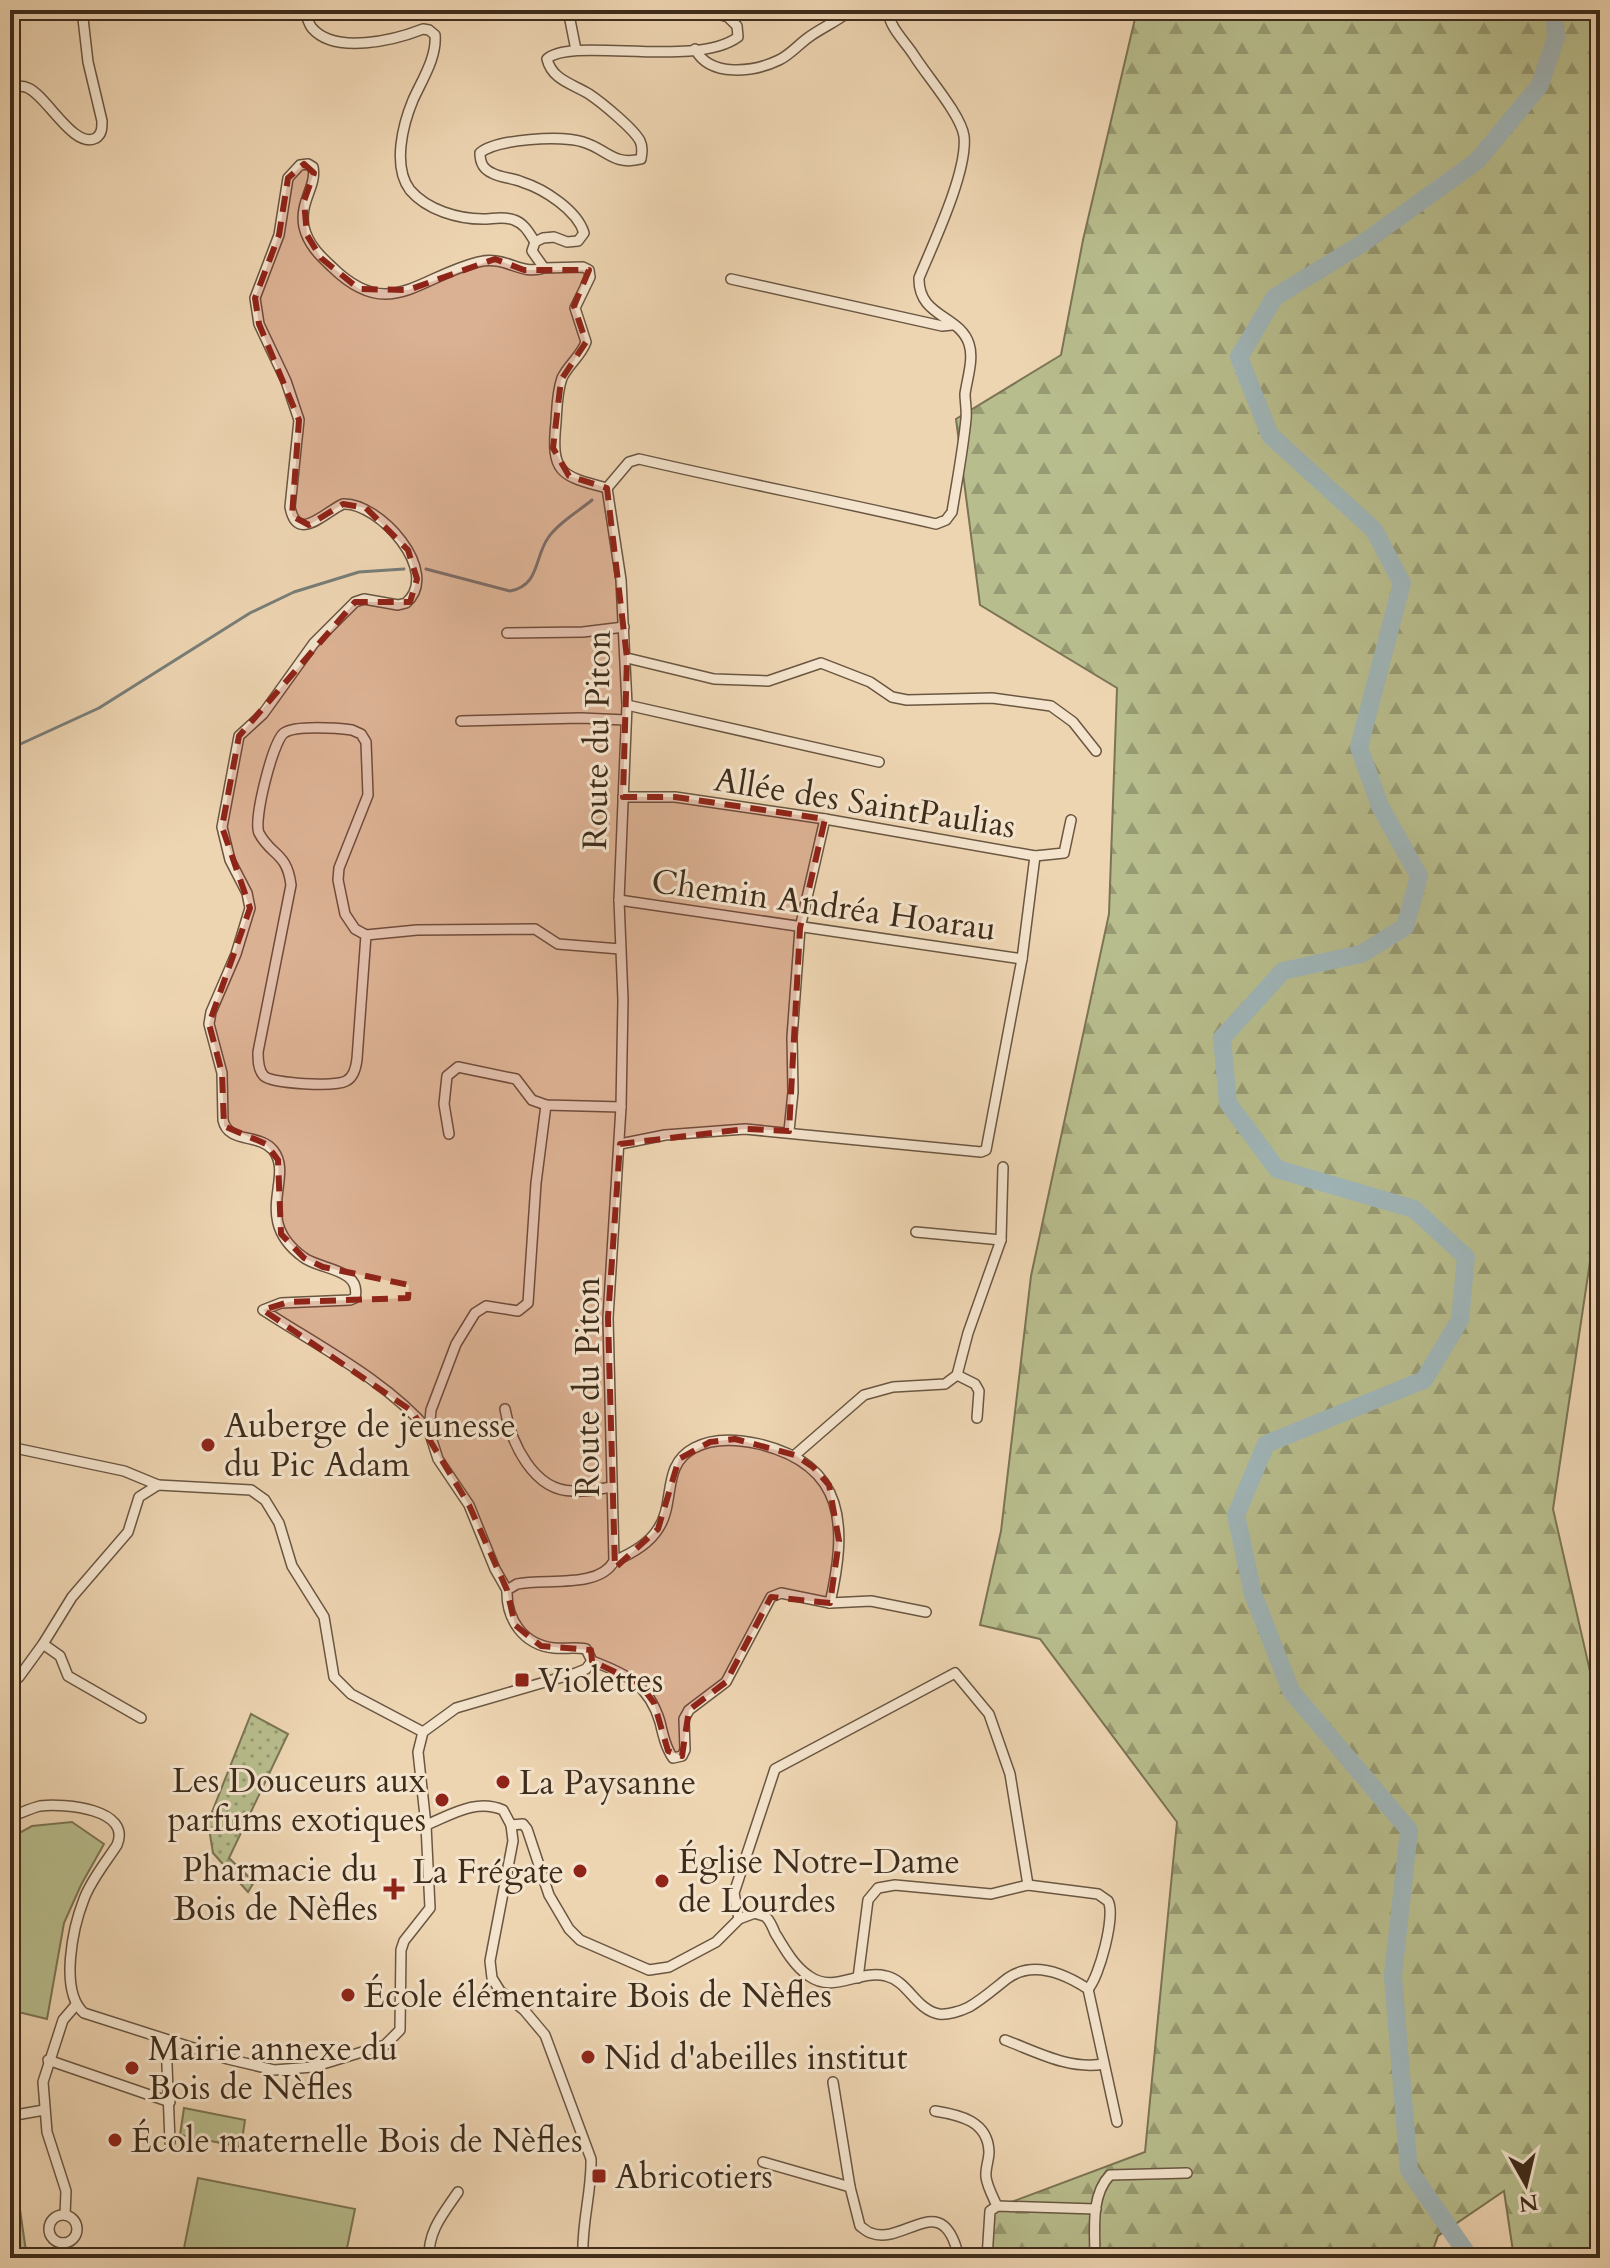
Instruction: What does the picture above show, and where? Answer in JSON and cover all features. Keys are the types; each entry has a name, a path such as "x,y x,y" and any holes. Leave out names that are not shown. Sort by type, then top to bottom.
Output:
{"street":[{"path":"10,88 28,88 38,94 78,137 92,139 100,133 101,116 88,62 82,10"},
{"path":"304,10 312,27 338,40 376,43 423,29 435,35 435,51 412,103 403,136 401,165 407,185 420,200 441,212 473,219 515,220 523,225 535,242"},
{"path":"568,10 576,50"},
{"path":"544,268 532,251 535,242 554,237 567,242 578,241 584,233 582,225 543,191 518,180 492,174 484,168 480,153 488,146 501,143 574,139 586,142 615,159 628,162 641,159 643,149 639,138 593,97 552,71 547,59 576,50 645,53 695,49 727,45 738,37 737,26 728,17 704,10"},
{"path":"695,49 700,59 712,67 746,70 781,60 809,37 851,10"},
{"path":"888,10 888,21 906,41 950,108 964,136 960,171 919,278 919,293 926,304 969,342 970,356 965,398 967,415 955,498 952,512 946,520 936,524 639,459 629,462 607,488 569,476 555,460 553,448 561,380 586,342 575,308 590,277 589,270 583,267 524,270 495,259 464,266 408,290 378,294 359,289 345,281 321,258 307,235 304,201 314,176 313,167 300,165 288,178 279,235 255,298 259,324 286,381 299,420 290,507 292,516 299,524 309,525 343,504 366,508 395,532 408,550 417,579 412,598 406,603 398,605 364,599 355,602 314,643 263,714 242,732 234,753 222,827 230,860 247,893 250,908 236,954 209,1018 223,1082 224,1126 230,1133 259,1140 273,1150 279,1170 275,1205 281,1234 304,1258 349,1276 354,1283 356,1294 350,1300 281,1303 263,1310 387,1391 412,1411 429,1431 438,1459 469,1505 507,1590 508,1612 526,1638 549,1647 586,1649 592,1661 640,1684 654,1703 668,1751 673,1758 682,1756 685,1750 684,1719 689,1710 726,1682 771,1597 781,1593 830,1603 871,1601 926,1612"},
{"path":"731,279 942,326 952,325"},
{"name":"Route du Piton","path":"607,488 617,539 627,658 619,900 623,1000 620,1144 608,1318 614,1561"},
{"path":"507,633 583,632 624,627"},
{"path":"627,658 714,679 768,681 821,663 870,682 892,697 907,700 992,698 1051,706 1073,722 1096,751"},
{"path":"627,705 879,762"},
{"path":"461,721 626,720"},
{"path":"366,935 357,1059 353,1075 349,1080 336,1083 279,1081 265,1077 258,1060 259,1038 291,885 287,864 258,832 257,814 278,739 290,730 352,730 361,734 366,742 368,795 338,874 345,914 355,929 366,935 417,930 523,928 535,929 558,944 620,949"},
{"name":"Allée des SaintPaulias","path":"623,797 675,797 825,819 1035,856 1064,853 1071,820"},
{"path":"789,1131 800,928 825,819"},
{"path":"620,1144 681,1134 745,1129 981,1152 986,1150 1022,959 1035,856"},
{"name":"Chemin Andréa Hoarau","path":"619,900 1022,959"},
{"path":"449,1134 444,1104 447,1076 458,1067 516,1079 532,1100 546,1105 621,1107"},
{"path":"429,1431 431,1410 456,1344 475,1313 486,1306 518,1311 528,1303 536,1183 546,1105"},
{"path":"795,1455 864,1395 893,1387 945,1384 957,1375 968,1333 1001,1240 1003,1167"},
{"path":"916,1232 1001,1240"},
{"path":"957,1375 975,1384 979,1391 981,1397 977,1418"},
{"path":"505,1409 513,1442 534,1471 563,1490 574,1492 612,1487"},
{"path":"507,1590 528,1582 590,1578 605,1573 614,1561 633,1553 658,1529 664,1518 673,1470 679,1459 693,1448 735,1439 795,1455 813,1467 829,1485 839,1541 839,1560 830,1603"},
{"path":"10,1447 124,1471 158,1485 251,1490 265,1500 279,1523 292,1566 324,1617 334,1677 351,1694 423,1732"},
{"path":"10,1684 19,1677 43,1644 72,1597 128,1532 139,1497 158,1485"},
{"path":"43,1644 60,1656 68,1676 141,1718"},
{"path":"10,1817 40,1806 88,1809 117,1822 120,1828 117,1845 84,1896 77,1919 70,1967 75,2006 84,2013 228,2059 274,2070 313,2067 385,2045 400,2030 401,1950 404,1941 430,1908 418,1752 423,1732 456,1708 576,1673 586,1669 592,1661"},
{"path":"739,1919 734,1893 775,1769 955,1673 989,1714 1010,1774 1028,1885"},
{"path":"426,1825 472,1806 485,1805 503,1810 511,1825 513,1841 490,1961 492,1978 500,1991 524,2010 545,2035 591,2159 591,2179 583,2221 583,2258"},
{"path":"511,1825 523,1824 527,1829 549,1895 569,1929 580,1940 649,1970 669,1967 716,1942 739,1919 755,1913 768,1918 795,1964 811,1978 836,1984 884,1975 898,1981 925,2009 941,2015 961,2010 979,2001 1012,1976 1032,1970 1050,1970 1088,1989"},
{"path":"858,1978 868,1900 878,1888 895,1885 991,1894 1028,1885 1098,1894 1108,1901 1112,1914 1097,1977 1088,1989 1117,2122"},
{"path":"65,2215 66,2191 47,2132 43,2082 63,2020 75,2006"},
{"path":"166,2040 170,2142"},
{"path":"1005,2040 1073,2065 1086,2067 1104,2064"},
{"path":"48,2060 170,2102"},
{"path":"833,2082 850,2187 860,2226 871,2233 883,2234 928,2222 943,2225 954,2236 959,2258"},
{"path":"10,2116 44,2110"},
{"path":"935,2111 969,2118 979,2127 987,2140 988,2164 985,2174 997,2206"},
{"path":"763,2162 850,2187"},
{"path":"1095,2258 1096,2209 1102,2185 1110,2175 1187,2173"},
{"path":"429,2258 431,2231 458,2192"},
{"path":"987,2258 990,2211 997,2206 1096,2209"},
{"path":"63,2243 51,2236 49,2226 53,2219 65,2215"},
{"path":"63,2243 72,2239 76,2230 74,2221 65,2215"},
{"path":"63,2243 63,2258"}],"highlighted area":[{"path":"304,164 314,173 304,201 307,235 321,258 359,289 408,290 495,259 524,270 589,270 574,306 586,342 561,380 553,448 569,476 607,488 627,658 623,797 675,797 825,819 800,928 789,1131 745,1129 620,1144 608,1318 615,1568 658,1529 679,1459 710,1442 735,1439 795,1455 813,1467 829,1485 839,1541 830,1603 771,1597 726,1682 689,1710 682,1756 668,1751 654,1703 640,1684 592,1661 591,1650 541,1646 515,1625 507,1590 469,1505 412,1411 263,1310 289,1302 408,1298 409,1285 323,1267 304,1258 281,1234 278,1160 266,1144 224,1126 222,1073 209,1024 250,908 222,827 239,736 355,602 410,602 417,579 408,550 366,508 343,504 309,525 292,516 299,420 259,324 255,298 279,235 288,178"}],"green space":[{"path":"1137,10 1600,10 1600,1195 1553,1509 1600,1715 1600,2258 1514,2258 1504,2191 1438,2236 1430,2258 987,2258 990,2210 1145,2152 1177,1822 1040,1639 980,1625 1001,1531 1031,1276 1109,914 1117,688 980,605 956,419 1061,355 1083,240"},
{"path":"251,1714 288,1734 229,1858 254,1882 248,1892 213,1853 208,1822"},
{"path":"72,1822 104,1844 64,1923 47,2019 10,2010 10,1838 32,1826"},
{"path":"184,2108 245,2120 241,2147 180,2135"},
{"path":"198,2178 355,2209 345,2258 182,2258"},
{"path":"19,2203 27,2258 10,2258 10,2205"}],"waterway":[{"path":"1470,2258 1409,2170 1393,1976 1409,1830 1291,1691 1253,1594 1236,1515 1266,1444 1424,1380 1460,1320 1466,1257 1414,1209 1277,1169 1228,1103 1222,1038 1283,971 1361,954 1405,927 1419,876 1380,806 1359,747 1402,583 1374,530 1270,435 1239,357 1275,297 1363,243 1477,161 1540,85 1556,37 1554,10"},
{"path":"426,569 510,591 520,588 532,577 552,533 592,500"},
{"path":"14,747 99,708 250,613 294,592 359,572 404,569"}],"place":[{"name":"Auberge de jeunesse du Pic Adam","path":"208,1445"},
{"name":"Violettes","path":"522,1680"},
{"name":"La Paysanne","path":"503,1782"},
{"name":"Les Douceurs aux parfums exotiques","path":"442,1800"},
{"name":"La Frégate","path":"580,1871"},
{"name":"Église Notre-Dame de Lourdes","path":"662,1881"},
{"name":"Pharmacie du Bois de Nèfles","path":"394,1889"},
{"name":"École élémentaire Bois de Nèfles","path":"348,1995"},
{"name":"Nid d'abeilles institut","path":"588,2057"},
{"name":"Mairie annexe du Bois de Nèfles","path":"132,2068"},
{"name":"École maternelle Bois de Nèfles","path":"115,2140"},
{"name":"Abricotiers","path":"599,2176"}]}
